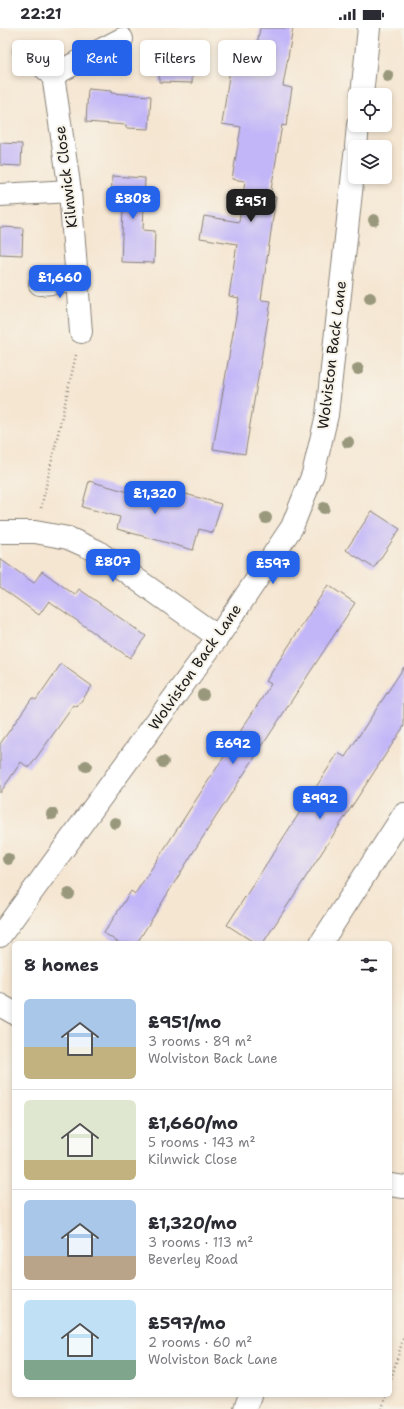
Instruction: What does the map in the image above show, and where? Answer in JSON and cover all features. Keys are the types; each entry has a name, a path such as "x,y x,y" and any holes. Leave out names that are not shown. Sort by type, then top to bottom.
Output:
{"street":[{"path":"363,88 369,28"},
{"path":"64,69 122,39"},
{"name":"Kilnwick Close","path":"53,76 70,191 76,281 82,332"},
{"name":"Wolviston Back Lane","path":"0,936 218,637 292,527 313,474 327,415 352,184"},
{"path":"0,195 70,191"},
{"path":"40,284 76,281"},
{"path":"0,532 35,532 68,538 97,551 218,637"},
{"path":"321,941 404,814"},
{"path":"0,1005 12,1012"},
{"path":"392,1185 404,1187"},
{"path":"245,1409 249,1397"}],"path":[{"path":"35,532 82,332"},
{"path":"392,1375 404,1336"},
{"path":"382,1409 385,1397"}],"building":[{"path":"260,28 293,28 283,86 292,88 286,126 282,125 270,196 276,197 261,300 271,301 245,454 213,449 239,298 229,296 237,244 200,238 204,216 239,222 245,181 232,179 241,127 222,124 229,76 276,76 276,40 258,40"},
{"path":"159,76 192,76 192,83 159,82"},
{"path":"88,89 111,91 111,93 151,96 149,129 126,128 126,125 86,122"},
{"path":"0,143 22,144 21,166 0,165"},
{"path":"112,176 145,178 143,230 155,231 154,263 121,262 123,209 111,209"},
{"path":"0,227 23,228 22,255 0,254"},
{"path":"89,481 178,506 182,493 221,504 213,533 199,529 193,550 117,529 120,517 82,507"},
{"path":"372,511 400,529 374,568 346,550"},
{"path":"0,559 34,583 42,571 75,595 79,589 146,636 130,658 49,601 39,615 0,587"},
{"path":"328,585 355,603 199,843 138,941 116,941 104,933 131,891 135,894 271,684 266,681"},
{"path":"61,664 92,686 77,707 74,705 29,768 21,762 0,793 0,744 32,698 36,700"},
{"path":"404,667 404,726 264,941 252,941 227,925 338,753 345,757"}]}
